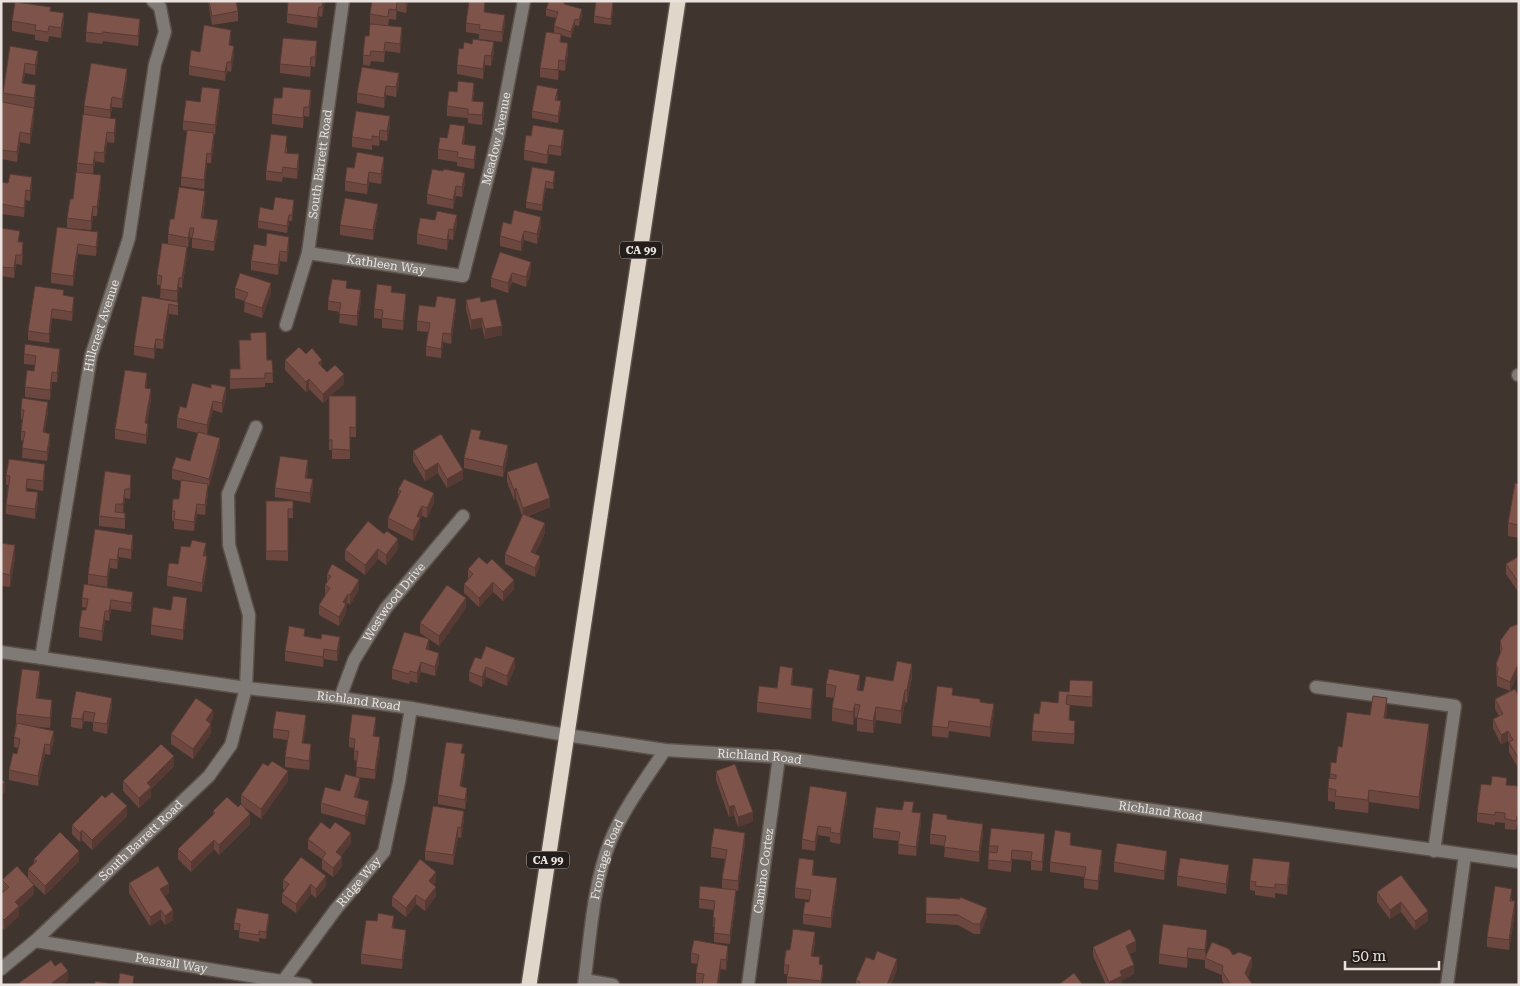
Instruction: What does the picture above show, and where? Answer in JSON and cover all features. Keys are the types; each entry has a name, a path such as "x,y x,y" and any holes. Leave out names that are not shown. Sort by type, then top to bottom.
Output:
{"highway":[{"name":"CA 99","path":"529,985 678,1"}],"street":[{"name":"Hillcrest Avenue","path":"41,658 91,356 129,238 155,64 165,32 160,7 153,1"},
{"name":"South Barrett Road","path":"286,324 308,253 343,1"},
{"name":"Meadow Avenue","path":"463,276 498,137 524,1"},
{"name":"Kathleen Way","path":"308,253 463,276"},
{"name":"South Barrett Road","path":"1,969 35,941 209,776 231,745 246,688 249,615 229,545 228,494 256,427"},
{"name":"Westwood Drive","path":"340,698 354,660 386,608 463,516"},
{"name":"Richland Road","path":"1,652 246,688 411,708 665,750 779,757 1519,862"},
{"path":"1316,687 1455,706 1434,851"},
{"name":"Ridge Way","path":"283,981 336,909 384,852 411,708"},
{"name":"Frontage Road","path":"584,982 598,884 610,842 629,805 665,750"},
{"name":"Camino Cortez","path":"748,985 779,757"},
{"path":"1446,985 1465,855"},
{"name":"Pearsall Way","path":"35,941 306,985"},
{"path":"584,982 613,985"}],"building":[{"path":"209,1 236,1 238,11 212,16"},
{"path":"288,1 323,1 322,7 319,7 317,18 287,14"},
{"path":"372,1 406,1 406,3 397,2 396,10 389,9 388,17 370,14"},
{"path":"469,1 485,1 484,12 505,15 502,32 479,29 480,25 466,23"},
{"path":"549,1 564,1 564,4 582,9 579,20 575,19 571,32 554,26 558,12 546,9"},
{"path":"596,1 613,2 611,19 594,16"},
{"path":"15,2 51,7 50,11 64,13 61,28 49,26 48,32 35,30 36,25 12,21"},
{"path":"88,12 140,19 138,36 86,32"},
{"path":"370,24 402,27 400,44 385,42 384,52 371,51 370,56 363,55 365,36 369,36"},
{"path":"204,25 231,30 229,45 234,46 231,62 227,62 225,72 189,66 191,50 200,52"},
{"path":"546,32 561,34 560,42 568,43 565,61 559,60 558,70 540,68"},
{"path":"283,38 317,41 315,57 311,57 310,67 280,64"},
{"path":"473,39 494,42 491,56 485,55 483,69 457,65 459,48 463,49 464,42 472,44"},
{"path":"10,46 38,51 35,65 25,63 22,83 36,85 34,98 3,93"},
{"path":"91,63 127,69 122,99 112,97 110,110 84,106"},
{"path":"362,67 399,73 396,87 386,86 384,98 357,93"},
{"path":"458,81 474,83 472,101 484,102 482,115 468,114 468,109 447,106 449,91 457,92"},
{"path":"537,85 558,89 555,100 561,101 558,116 532,111"},
{"path":"202,87 220,89 215,125 183,121 186,100 200,102"},
{"path":"283,87 311,90 309,107 304,107 303,118 272,114 274,98 282,98"},
{"path":"2,102 34,108 30,134 20,132 17,152 1,150"},
{"path":"356,111 390,116 387,131 380,130 379,137 372,136 372,140 352,137"},
{"path":"83,114 116,119 114,133 107,132 104,153 95,152 93,165 77,163"},
{"path":"450,124 465,126 462,144 476,146 474,160 457,157 458,152 438,149 440,137 447,138"},
{"path":"533,125 564,130 561,147 549,145 547,155 524,150 526,135 531,136"},
{"path":"187,130 214,133 211,154 207,153 204,180 181,177"},
{"path":"271,134 287,136 285,153 299,154 297,169 283,167 282,173 266,171"},
{"path":"357,152 384,157 381,174 369,172 367,185 345,181 347,167 354,168"},
{"path":"532,167 555,171 553,183 546,181 542,205 526,202"},
{"path":"432,169 465,173 462,187 456,186 453,200 427,194"},
{"path":"76,172 101,175 97,207 93,206 91,221 67,218 70,199 73,199"},
{"path":"10,174 32,177 30,191 26,190 24,208 1,204 1,182 8,183"},
{"path":"179,187 205,191 201,218 218,220 214,242 192,238 194,228 190,228 188,238 168,234 170,219 174,219"},
{"path":"275,197 294,200 292,215 289,215 287,226 258,221 260,207 273,210"},
{"path":"345,198 378,204 373,230 340,225"},
{"path":"514,210 541,217 537,234 524,231 521,242 500,236 503,222 511,224"},
{"path":"437,211 457,215 453,230 449,229 447,240 417,234 420,218 435,220"},
{"path":"57,227 98,232 96,247 78,244 73,276 51,273"},
{"path":"1,228 20,231 18,242 23,242 22,255 16,255 14,268 1,267"},
{"path":"267,233 289,237 287,252 280,251 278,265 251,261 254,244 266,246"},
{"path":"162,243 187,247 182,278 179,278 177,291 160,289 162,276 157,275"},
{"path":"500,252 531,262 526,277 512,273 508,283 491,278"},
{"path":"240,273 271,283 262,308 244,302 248,293 235,288"},
{"path":"332,279 347,281 346,288 361,290 357,316 339,314 341,303 328,301"},
{"path":"377,284 392,286 391,292 406,294 403,321 382,318 383,310 374,309"},
{"path":"35,286 64,290 63,295 74,297 72,312 52,309 49,334 28,331"},
{"path":"142,296 178,302 178,306 169,304 163,340 156,339 154,349 134,346"},
{"path":"437,296 456,299 451,334 443,333 441,349 426,346 430,323 417,321 419,305 435,307"},
{"path":"480,297 481,302 496,299 502,326 485,329 482,318 471,320 466,300"},
{"path":"266,332 267,360 272,360 273,373 265,373 265,378 230,379 230,369 240,369 239,340 251,340 250,333"},
{"path":"25,344 60,349 57,373 52,372 50,390 25,387 27,370 34,371 36,356 24,354"},
{"path":"299,347 306,354 312,348 322,360 318,363 327,372 335,365 344,374 323,394 309,379 306,382 285,360"},
{"path":"125,370 147,373 145,388 151,389 145,423 148,424 146,435 115,429"},
{"path":"192,383 211,388 211,384 226,387 222,403 213,401 207,425 177,418 180,406 186,408"},
{"path":"329,396 356,396 356,428 350,427 350,450 332,449 332,440 329,440"},
{"path":"22,398 48,402 43,432 50,434 47,452 22,448 25,432 21,431 24,410 21,410"},
{"path":"471,429 481,431 479,439 508,445 503,467 464,458"},
{"path":"198,432 220,438 209,479 172,469 176,457 190,461"},
{"path":"441,434 463,470 447,479 438,463 425,471 413,451"},
{"path":"280,456 308,460 305,478 313,479 310,493 275,488"},
{"path":"9,459 45,464 43,481 27,479 26,491 38,492 35,509 6,505 10,476 6,475"},
{"path":"537,462 550,498 523,508 516,488 514,490 507,472"},
{"path":"105,471 131,475 130,489 125,489 123,504 116,504 115,512 125,513 125,519 99,516"},
{"path":"404,479 434,493 427,508 422,506 417,516 420,518 413,531 388,518 401,491 398,490"},
{"path":"181,480 208,484 205,505 197,504 194,522 174,519 175,511 172,511 173,499 179,499"},
{"path":"1515,483 1519,484 1519,525 1508,523"},
{"path":"266,501 293,501 293,509 288,509 288,551 266,551"},
{"path":"523,514 545,523 531,552 540,556 535,568 505,554"},
{"path":"368,521 384,534 387,531 398,539 386,555 378,549 365,565 345,550"},
{"path":"95,529 133,535 131,550 119,548 117,560 110,559 107,577 88,574"},
{"path":"192,540 206,543 203,556 207,556 202,583 167,576 169,563 178,564 181,546 190,547"},
{"path":"1,543 15,545 10,575 1,573"},
{"path":"1519,556 1519,583 1506,564"},
{"path":"479,557 487,564 492,559 514,580 503,592 493,582 479,598 464,584 473,574 468,569"},
{"path":"332,564 359,580 350,595 348,594 343,602 346,604 339,617 319,605 330,588 325,585 331,576 327,574"},
{"path":"84,584 133,592 131,603 111,600 109,611 105,611 102,631 79,627 82,610 86,610 88,599 82,598"},
{"path":"447,585 466,598 439,636 420,623"},
{"path":"173,596 187,598 183,630 151,625 153,607 171,610"},
{"path":"1518,624 1519,666 1510,682 1497,676 1498,669 1496,664 1502,649 1500,641 1510,627"},
{"path":"289,626 305,629 304,636 321,639 322,634 340,637 337,651 324,649 323,657 285,651"},
{"path":"404,632 429,639 426,649 439,653 435,667 421,662 417,673 410,671 409,674 392,669"},
{"path":"486,646 515,658 507,676 486,667 482,677 469,672 475,657 481,659"},
{"path":"897,661 912,664 901,711 876,707 873,721 857,718 860,705 855,704 853,712 832,708 836,686 826,684 829,669 860,675 857,690 863,691 866,676 893,681"},
{"path":"780,666 793,668 791,685 813,688 811,709 757,702 759,686 777,688"},
{"path":"22,669 40,671 36,698 52,700 50,718 16,714"},
{"path":"1070,680 1093,681 1092,697 1067,695 1066,704 1070,705 1069,720 1075,721 1074,734 1032,731 1034,713 1039,714 1041,701 1058,703 1059,691 1069,692"},
{"path":"937,686 953,688 952,695 980,699 980,702 994,704 990,727 949,721 948,728 932,726"},
{"path":"1515,689 1519,696 1519,755 1517,756 1509,742 1513,740 1508,731 1501,735 1493,719 1503,714 1495,699"},
{"path":"76,691 112,698 107,724 93,722 95,713 84,711 82,719 71,718"},
{"path":"1373,696 1387,698 1384,718 1429,724 1419,797 1369,790 1368,800 1335,796 1336,790 1328,788 1329,778 1336,779 1336,775 1330,774 1331,762 1336,763 1338,746 1342,747 1347,712 1370,715"},
{"path":"196,698 213,710 206,720 211,724 193,749 171,734"},
{"path":"276,711 306,715 302,743 311,744 309,761 285,757 289,731 273,729"},
{"path":"352,714 376,717 373,736 380,737 375,770 356,767 358,751 354,751 355,739 349,738"},
{"path":"17,723 54,731 50,745 45,744 38,776 9,770 13,753 17,754 20,739 14,737"},
{"path":"446,742 463,744 461,753 465,754 460,786 467,788 465,800 438,795"},
{"path":"161,744 174,756 147,783 151,787 139,798 123,781"},
{"path":"272,761 288,771 261,809 241,795 263,763 268,766"},
{"path":"735,764 753,812 738,817 734,805 729,807 716,771"},
{"path":"345,774 360,778 354,797 369,801 365,816 321,803 325,787 340,791"},
{"path":"1492,776 1507,778 1506,785 1519,786 1519,816 1517,816 1516,821 1505,819 1505,813 1495,812 1495,815 1477,813 1481,784 1491,785"},
{"path":"810,786 847,792 840,834 830,832 831,828 818,826 815,842 802,839"},
{"path":"112,792 127,806 92,840 82,830 80,833 72,825 102,795 105,798"},
{"path":"227,797 238,807 241,804 250,814 219,845 214,840 191,862 178,849 215,813 213,811"},
{"path":"904,801 914,802 912,812 921,813 916,847 898,844 900,832 873,828 876,807 902,810"},
{"path":"433,806 464,811 461,828 458,827 453,855 425,851"},
{"path":"933,813 947,815 947,819 983,824 979,852 944,847 946,836 930,834"},
{"path":"321,822 330,829 335,822 351,833 336,852 342,857 333,868 322,859 326,853 308,839"},
{"path":"714,828 745,833 738,881 722,879 727,850 711,847"},
{"path":"991,828 1045,834 1042,862 1031,860 1032,852 1012,850 1011,862 988,860 989,852 997,853 998,846 989,846"},
{"path":"1055,830 1071,833 1070,845 1102,850 1098,881 1084,879 1086,867 1050,862"},
{"path":"60,832 79,851 45,886 28,869 37,861 34,859"},
{"path":"1117,843 1167,851 1164,871 1114,862"},
{"path":"301,857 326,876 316,889 311,884 296,904 282,894 289,884 283,880"},
{"path":"799,858 814,860 812,875 837,878 831,918 803,914 805,902 809,902 811,890 795,888"},
{"path":"1180,858 1229,865 1226,884 1177,876"},
{"path":"1253,858 1290,862 1287,885 1275,884 1275,888 1255,886 1256,882 1250,881"},
{"path":"420,859 436,872 429,881 436,887 425,901 416,895 406,908 392,897"},
{"path":"17,866 34,885 15,902 19,906 4,920 1,917 1,894 9,887 2,880"},
{"path":"158,866 169,884 160,889 173,910 165,916 161,910 150,917 129,883"},
{"path":"1401,875 1428,911 1415,921 1401,902 1390,910 1377,892"},
{"path":"700,886 736,890 730,935 714,933 715,901 699,899"},
{"path":"1495,886 1512,889 1510,901 1515,901 1509,940 1487,937"},
{"path":"926,897 960,899 960,897 987,908 980,924 974,924 958,915 926,914"},
{"path":"237,908 269,914 266,932 259,931 259,935 239,932 240,924 234,923"},
{"path":"378,913 394,916 392,928 406,930 402,960 361,954 366,920 377,921"},
{"path":"1163,924 1207,930 1205,950 1188,948 1187,958 1159,954"},
{"path":"793,929 815,932 811,956 820,957 819,964 823,965 821,981 787,977 789,965 784,965 786,950 790,950"},
{"path":"1130,929 1136,941 1126,946 1134,965 1120,971 1122,976 1109,982 1093,947"},
{"path":"694,940 728,946 726,960 721,959 717,985 702,985 704,974 696,973 699,955 691,953"},
{"path":"1212,942 1229,949 1233,955 1239,952 1252,957 1245,973 1252,984 1270,985 1231,985 1222,971 1223,966 1205,958"},
{"path":"877,951 897,959 887,985 859,985 860,982 856,980 866,957 874,960"},
{"path":"51,960 55,966 61,962 68,971 52,983 53,985 16,985"},
{"path":"120,973 134,976 133,985 118,985"},
{"path":"1074,973 1083,985 1058,985"},
{"path":"95,981 118,985 95,985"}]}
